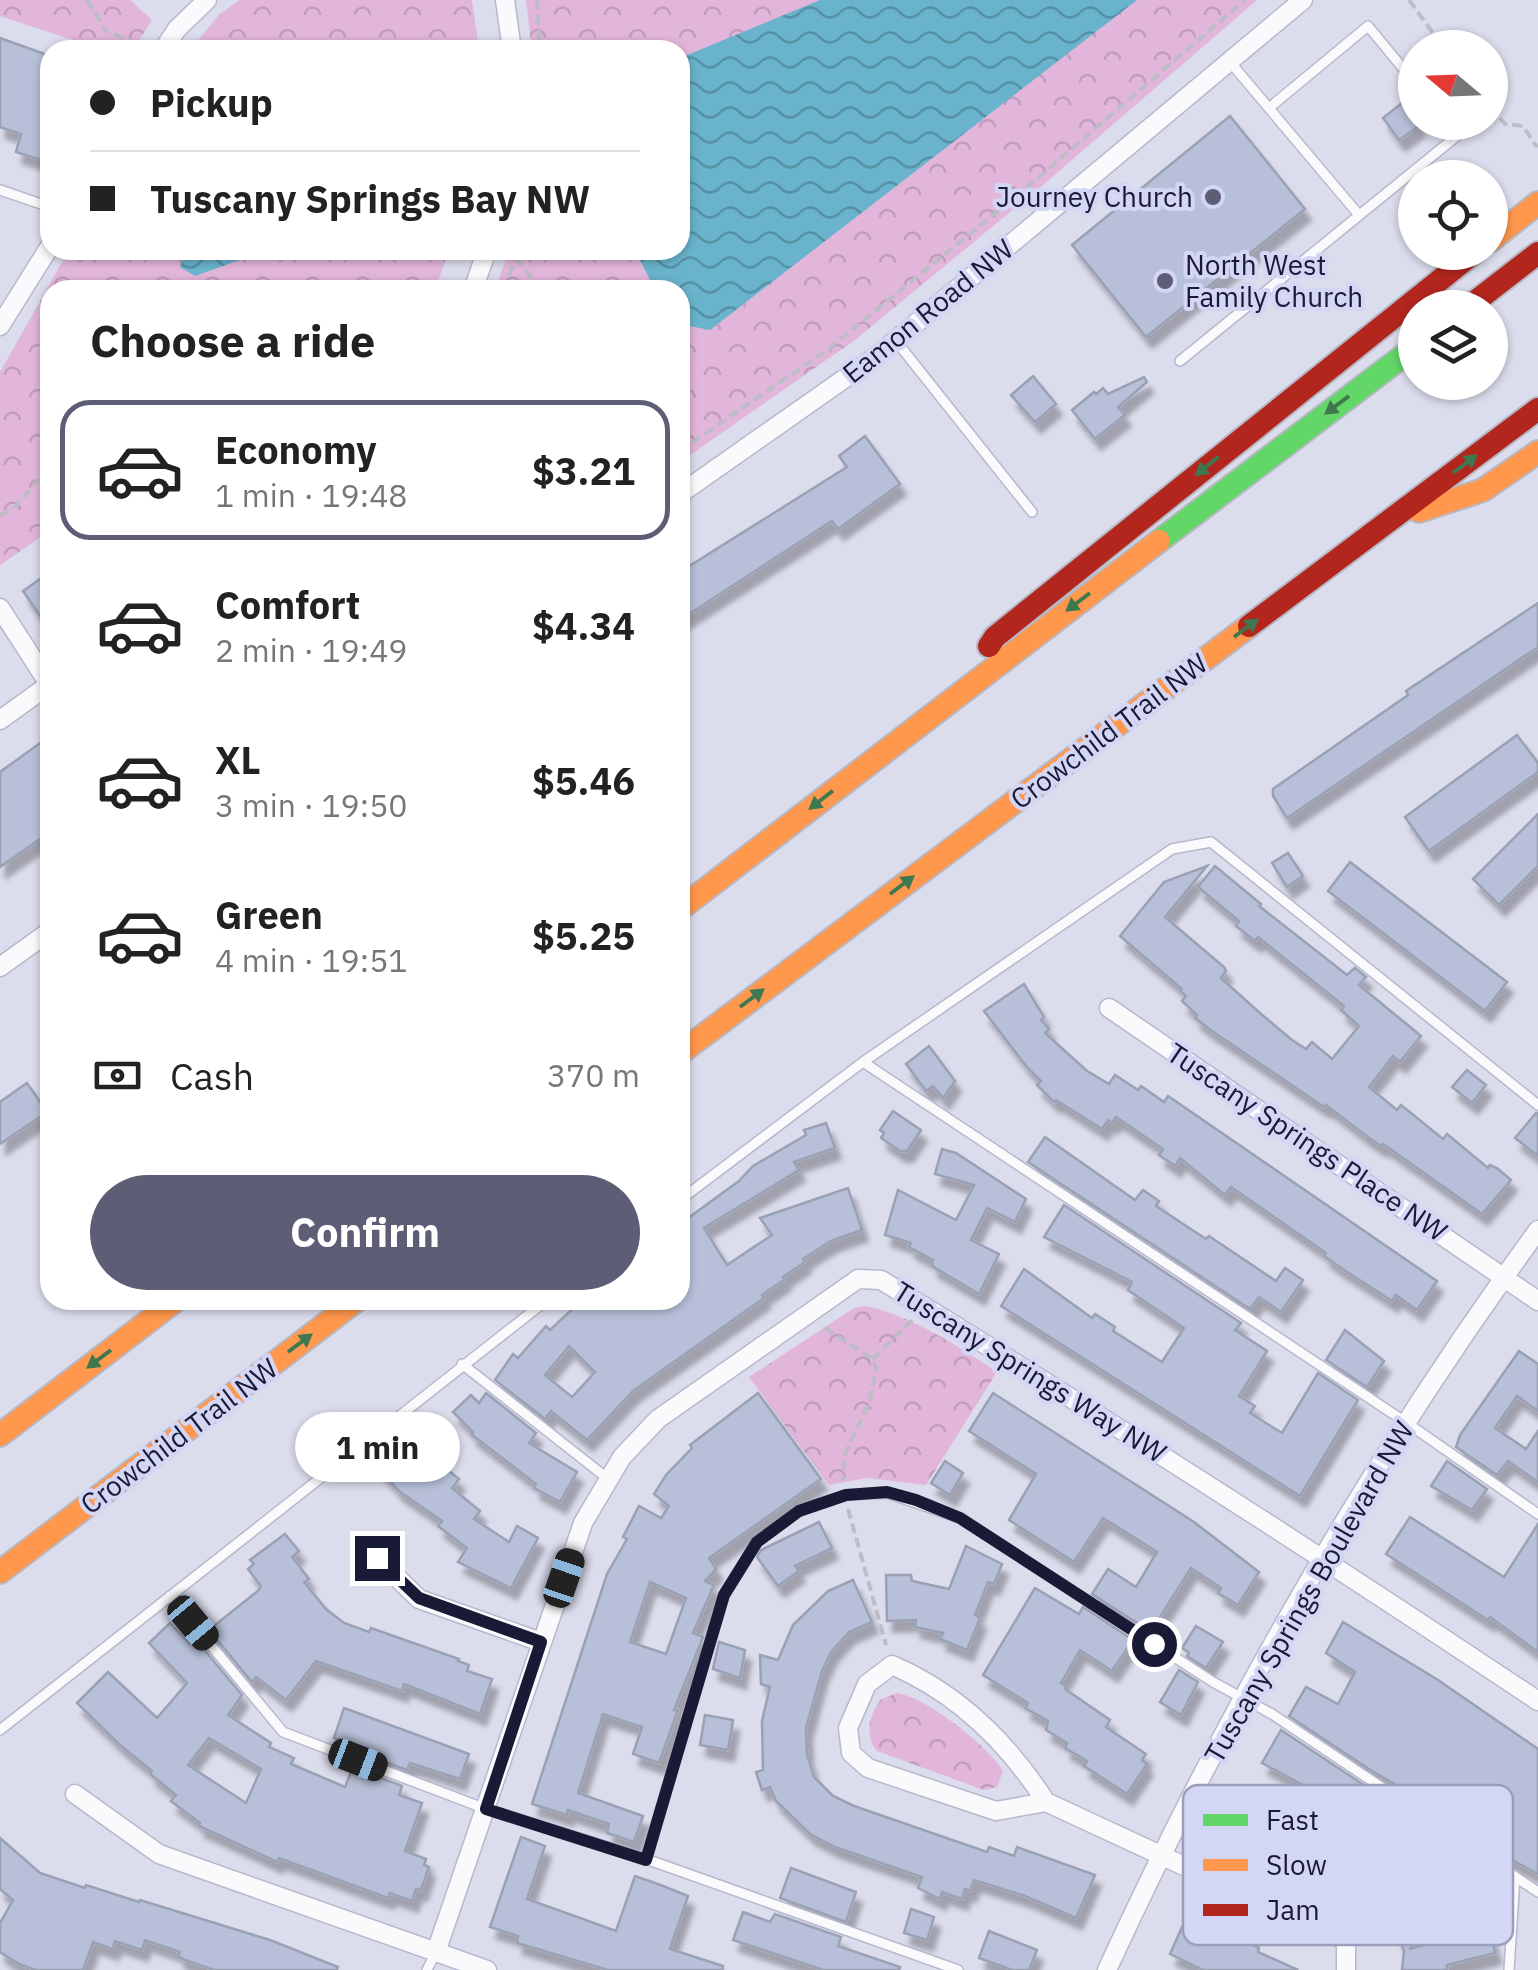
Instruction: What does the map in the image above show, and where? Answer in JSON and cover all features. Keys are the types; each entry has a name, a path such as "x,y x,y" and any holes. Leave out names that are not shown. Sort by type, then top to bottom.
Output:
{"highway":[{"path":"1508,227 1538,203"},
{"path":"1490,290 1538,254"},
{"path":"955,695 995,637 1453,270"},
{"path":"690,901 1398,359"},
{"name":"Crowchild Trail NW","path":"690,1045 1538,408"},
{"path":"1391,520 1483,490 1538,452"},
{"path":"0,1435 163,1310"},
{"name":"Crowchild Trail NW","path":"0,1572 344,1310"}],"street":[{"path":"170,40 206,0"},
{"path":"505,0 511,40"},
{"name":"Eamon Road NW","path":"690,487 896,340 1303,0"},
{"path":"0,326 41,260"},
{"path":"0,608 40,670"},
{"path":"0,720 40,691"},
{"path":"0,968 40,938"},
{"name":"Tuscany Springs Place NW","path":"1109,1008 1538,1301"},
{"name":"Tuscany Springs Boulevard NW","path":"1198,1785 1324,1558 1407,1423 1538,1230"},
{"name":"Tuscany Springs Way NW","path":"436,1952 583,1522 607,1478 638,1437 658,1419 858,1279 881,1280 925,1306 1324,1558 1538,1701"},
{"path":"377,1558 419,1598 541,1642"},
{"path":"1046,1802 996,1812 868,1768 851,1753 848,1728 867,1684 892,1665 918,1676 979,1720 1022,1764 1046,1802 1183,1867"},
{"path":"74,1794 160,1854 487,1970"},
{"name":"Tuscany Springs Boulevard NW","path":"1107,1970 1183,1813"}],"lane":[{"path":"1269,108 1368,26 1398,62"},
{"path":"1230,62 1359,215"},
{"path":"1180,361 1452,140"},
{"path":"0,190 40,204"},
{"path":"896,340 1032,512"},
{"path":"690,1192 863,1062 1172,848 1211,842 1538,1106"},
{"path":"863,1062 1538,1514"},
{"path":"0,1730 534,1310"},
{"path":"462,1364 607,1478"},
{"path":"646,1860 724,1595 757,1542 799,1511 846,1495 887,1492 960,1518 1213,1682 1272,1714 1377,1785"},
{"path":"170,1596 283,1732 486,1809 646,1860 958,1970"},
{"path":"1513,1896 1514,1877 1538,1892"},
{"path":"1509,1970 1510,1945"},
{"path":"426,1970 436,1952"}],"path":[{"path":"87,0 106,30 129,40"},
{"path":"537,0 539,40"},
{"path":"690,444 826,350 1026,190 1245,0"},
{"path":"1409,0 1431,30"},
{"path":"1508,124 1523,126 1538,144"},
{"path":"518,260 533,280"},
{"path":"0,515 12,509 40,478"},
{"path":"872,1359 925,1306"},
{"path":"812,1311 828,1331 872,1359 876,1369 876,1384 845,1454 843,1481 892,1665"}],"green space":[{"path":"0,0 130,0 152,20 139,40 73,40 0,16"},
{"path":"239,0 472,0 478,40 198,40 219,15"},
{"path":"526,0 1257,0 1043,185 855,340 690,455 690,280 498,280 506,260 690,260 690,40 531,40"},
{"path":"63,260 446,260 438,280 52,280"},
{"path":"40,301 40,538 0,565 0,372"},
{"path":"866,1306 917,1324 997,1372 926,1485 867,1478 829,1485 749,1377 854,1308"},
{"path":"896,1693 939,1712 984,1749 1003,1771 997,1787 984,1790 877,1751 870,1739 871,1719 880,1700"}],"water":[{"path":"820,0 1137,0 710,330 690,326 690,280 650,280 640,260 690,260 690,54"},
{"path":"182,260 240,260 195,276 180,267"}],"building":[{"path":"0,38 40,52 40,160 16,152 21,134 0,127"},
{"path":"1398,106 1398,139 1383,118"},
{"path":"1230,116 1305,209 1146,337 1072,245"},
{"path":"1033,376 1056,404 1035,422 1011,395"},
{"path":"1144,377 1147,382 1118,407 1125,415 1095,439 1072,410 1094,392 1103,388 1108,394"},
{"path":"865,436 900,484 838,529 832,521 690,613 690,566 847,467 839,456"},
{"path":"40,579 40,616 23,591"},
{"path":"1538,603 1538,647 1287,818 1273,796 1273,789 1408,695 1406,691"},
{"path":"1517,735 1538,763 1538,772 1429,851 1405,817"},
{"path":"40,743 40,839 0,867 0,772"},
{"path":"1538,814 1538,866 1499,905 1473,879"},
{"path":"1288,853 1303,876 1287,887 1272,863"},
{"path":"1350,862 1507,982 1485,1011 1328,891"},
{"path":"1207,866 1165,917 1224,967 1221,978 1261,1014 1306,1049 1312,1042 1332,1059 1359,1026 1341,1010 1344,1006 1258,937 1255,941 1236,926 1239,921 1198,887 1215,866 1347,975 1355,968 1366,977 1359,985 1421,1036 1400,1062 1393,1056 1369,1087 1397,1110 1401,1105 1443,1139 1447,1134 1488,1168 1497,1168 1511,1180 1482,1214 1195,1018 1197,1015 1182,1001 1186,996 1182,989 1120,936 1164,882"},
{"path":"1024,984 1044,1017 1041,1020 1049,1029 1045,1033 1087,1071 1109,1084 1115,1075 1164,1102 1168,1096 1437,1281 1417,1310 1396,1295 1392,1301 1344,1270 1324,1256 1326,1253 1231,1187 1225,1195 1180,1158 1175,1166 1159,1155 1163,1149 1116,1117 1102,1129 1054,1102 1037,1085 1041,1081 984,1011"},
{"path":"929,1046 955,1081 943,1098 933,1086 926,1091 906,1064"},
{"path":"1467,1070 1486,1085 1472,1103 1452,1087"},
{"path":"27,1083 40,1102 40,1117 0,1144 0,1102"},
{"path":"893,1111 921,1130 907,1151 900,1151 881,1138 884,1133 880,1130"},
{"path":"1538,1113 1538,1156 1515,1138"},
{"path":"826,1123 835,1148 794,1162 799,1170 704,1228 727,1265 772,1235 760,1218 848,1188 862,1230 831,1241 803,1259 805,1262 762,1295 764,1298 633,1391 587,1440 551,1411 545,1419 495,1380 513,1354 518,1358 546,1326 550,1330 571,1310 690,1310 690,1217 753,1166 806,1135 804,1130","holes":["569,1346 595,1372 572,1397 545,1375"]},
{"path":"1045,1137 1135,1200 1143,1190 1159,1201 1156,1206 1276,1281 1285,1268 1303,1280 1281,1312 1259,1297 1250,1309 1028,1162"},
{"path":"942,1149 956,1153 1026,1199 1015,1222 987,1208 971,1240 999,1254 979,1294 932,1266 933,1260 909,1247 911,1243 885,1235 898,1190 956,1220 974,1185 935,1174"},
{"path":"1064,1205 1241,1323 1235,1330 1267,1351 1239,1396 1255,1406 1250,1413 1282,1433 1318,1373 1358,1400 1300,1496 1001,1306 1024,1269 1162,1362 1184,1328 1128,1290 1132,1282 1044,1237"},
{"path":"1345,1330 1384,1361 1367,1387 1326,1360"},
{"path":"1519,1351 1538,1364 1538,1411 1517,1396 1495,1428 1526,1449 1538,1431 1538,1482 1508,1461 1497,1475 1456,1447 1460,1435"},
{"path":"486,1393 536,1433 529,1443 577,1472 560,1502 534,1488 536,1484 471,1434 453,1412 471,1395 479,1403"},
{"path":"758,1393 821,1479 709,1558 716,1569 705,1581 714,1585 693,1633 703,1637 674,1710 678,1710 659,1763 633,1754 642,1727 603,1714 578,1793 643,1816 634,1842 607,1833 609,1824 568,1810 567,1815 532,1804 607,1574 627,1539 623,1537 639,1506 661,1518 669,1506 654,1494 692,1448 690,1445","holes":["650,1582 686,1598 666,1654 630,1642"]},
{"path":"993,1393 1194,1522 1259,1572 1238,1605 1191,1568 1153,1628 1144,1623 1142,1626 1092,1594 1108,1569 1136,1587 1157,1552 1103,1518 1074,1562 1009,1520 1036,1474 969,1431"},
{"path":"416,1429 439,1455 434,1459 459,1479 452,1488 480,1511 474,1519 509,1542 517,1526 538,1538 511,1588 458,1562 467,1548 438,1526 442,1521 399,1491 376,1465"},
{"path":"945,1461 963,1473 950,1495 931,1483"},
{"path":"1447,1461 1487,1489 1472,1510 1431,1486"},
{"path":"1410,1517 1504,1577 1538,1524 1538,1652 1490,1617 1488,1620 1386,1554"},
{"path":"819,1522 832,1548 795,1566 799,1571 778,1586 757,1557 761,1550"},
{"path":"285,1534 299,1551 292,1557 309,1579 304,1582 326,1609 344,1623 369,1632 371,1628 459,1659 469,1665 467,1671 492,1679 480,1714 404,1684 402,1691 316,1661 286,1700 256,1677 252,1682 209,1630 259,1590 261,1586 248,1569 254,1564 250,1560"},
{"path":"966,1546 1002,1564 994,1584 988,1582 967,1650 940,1639 943,1633 915,1627 916,1620 887,1621 886,1575 911,1575 912,1581 949,1589"},
{"path":"853,1580 872,1622 849,1632 831,1652 822,1671 806,1728 807,1754 814,1777 833,1796 854,1806 987,1852 989,1847 1014,1856 1017,1847 1095,1875 1076,1918 974,1880 962,1899 942,1892 940,1899 918,1888 922,1877 835,1847 810,1834 776,1801 770,1787 762,1790 756,1772 763,1770 762,1721 770,1687 761,1684 760,1655 778,1660 793,1625 828,1591"},
{"path":"1035,1588 1079,1614 1083,1607 1133,1640 1112,1671 1080,1650 1061,1683 1110,1720 1106,1727 1146,1754 1142,1760 1147,1764 1127,1794 1084,1766 1087,1761 1046,1730 1048,1721 1025,1708 1028,1703 983,1675"},
{"path":"1343,1622 1438,1680 1538,1749 1538,1874 1513,1861 1513,1785 1396,1785 1289,1716 1306,1687 1338,1704 1355,1672 1326,1653"},
{"path":"170,1623 190,1644 196,1640 242,1695 228,1715 271,1743 269,1747 294,1758 291,1764 345,1787 353,1767 402,1786 399,1795 422,1803 405,1851 426,1859 424,1865 429,1867 421,1890 416,1889 412,1901 390,1893 388,1898 279,1858 277,1862 199,1826 171,1801 176,1795 77,1703 108,1672 157,1718 187,1683 149,1643","holes":["209,1738 261,1769 246,1803 188,1765"]},
{"path":"1196,1626 1223,1642 1206,1668 1182,1648"},
{"path":"719,1642 745,1650 740,1678 713,1669"},
{"path":"1179,1670 1198,1682 1181,1715 1160,1702"},
{"path":"344,1708 469,1754 460,1779 410,1763 407,1770 334,1738"},
{"path":"705,1715 733,1720 728,1750 700,1745"},
{"path":"1281,1730 1364,1785 1303,1785 1262,1763"},
{"path":"521,1837 545,1846 527,1899 616,1931 635,1876 658,1884 688,1896 670,1949 723,1966 723,1970 608,1970 517,1943 518,1936 490,1927"},
{"path":"0,1838 40,1873 270,1940 338,1967 337,1970 214,1970 145,1940 142,1950 115,1941 113,1949 93,1942 83,1970 36,1970 19,1964 0,1952 0,1923 13,1900 0,1889"},
{"path":"791,1868 856,1892 846,1922 780,1898"},
{"path":"911,1909 934,1917 927,1940 904,1933"},
{"path":"743,1912 770,1922 775,1914 841,1937 838,1946 900,1967 899,1970 823,1970 733,1940"},
{"path":"1183,1925 1183,1945 1253,1945 1259,1948 1258,1952 1298,1970 1203,1970 1170,1954"},
{"path":"989,1931 1037,1950 1029,1970 1012,1970 979,1958"},
{"path":"1402,1945 1415,1945 1409,1949 1424,1945 1493,1945 1495,1953 1447,1965 1447,1970 1402,1970"}],"traffic: fast":[{"path":"1159,541 1398,360"}],"traffic: slow":[{"path":"1508,227 1538,203"},
{"path":"1419,511 1483,490 1538,452"},
{"path":"690,901 1159,541"},
{"path":"690,1045 1249,626"},
{"path":"0,1435 163,1310"},
{"path":"0,1572 344,1310"}],"traffic: jam":[{"path":"1490,290 1538,253"},
{"path":"989,646 995,637 1453,270"},
{"path":"1249,626 1538,409"}],"place":[{"name":"Journey Church","path":"1213,197"},
{"name":"North West Family Church","path":"1165,281"}],"route":[{"path":"377,1558 419,1598 541,1642 486,1809 646,1860 724,1595 757,1542 799,1511 846,1495 887,1492 916,1500 960,1518 1154,1644"}]}
